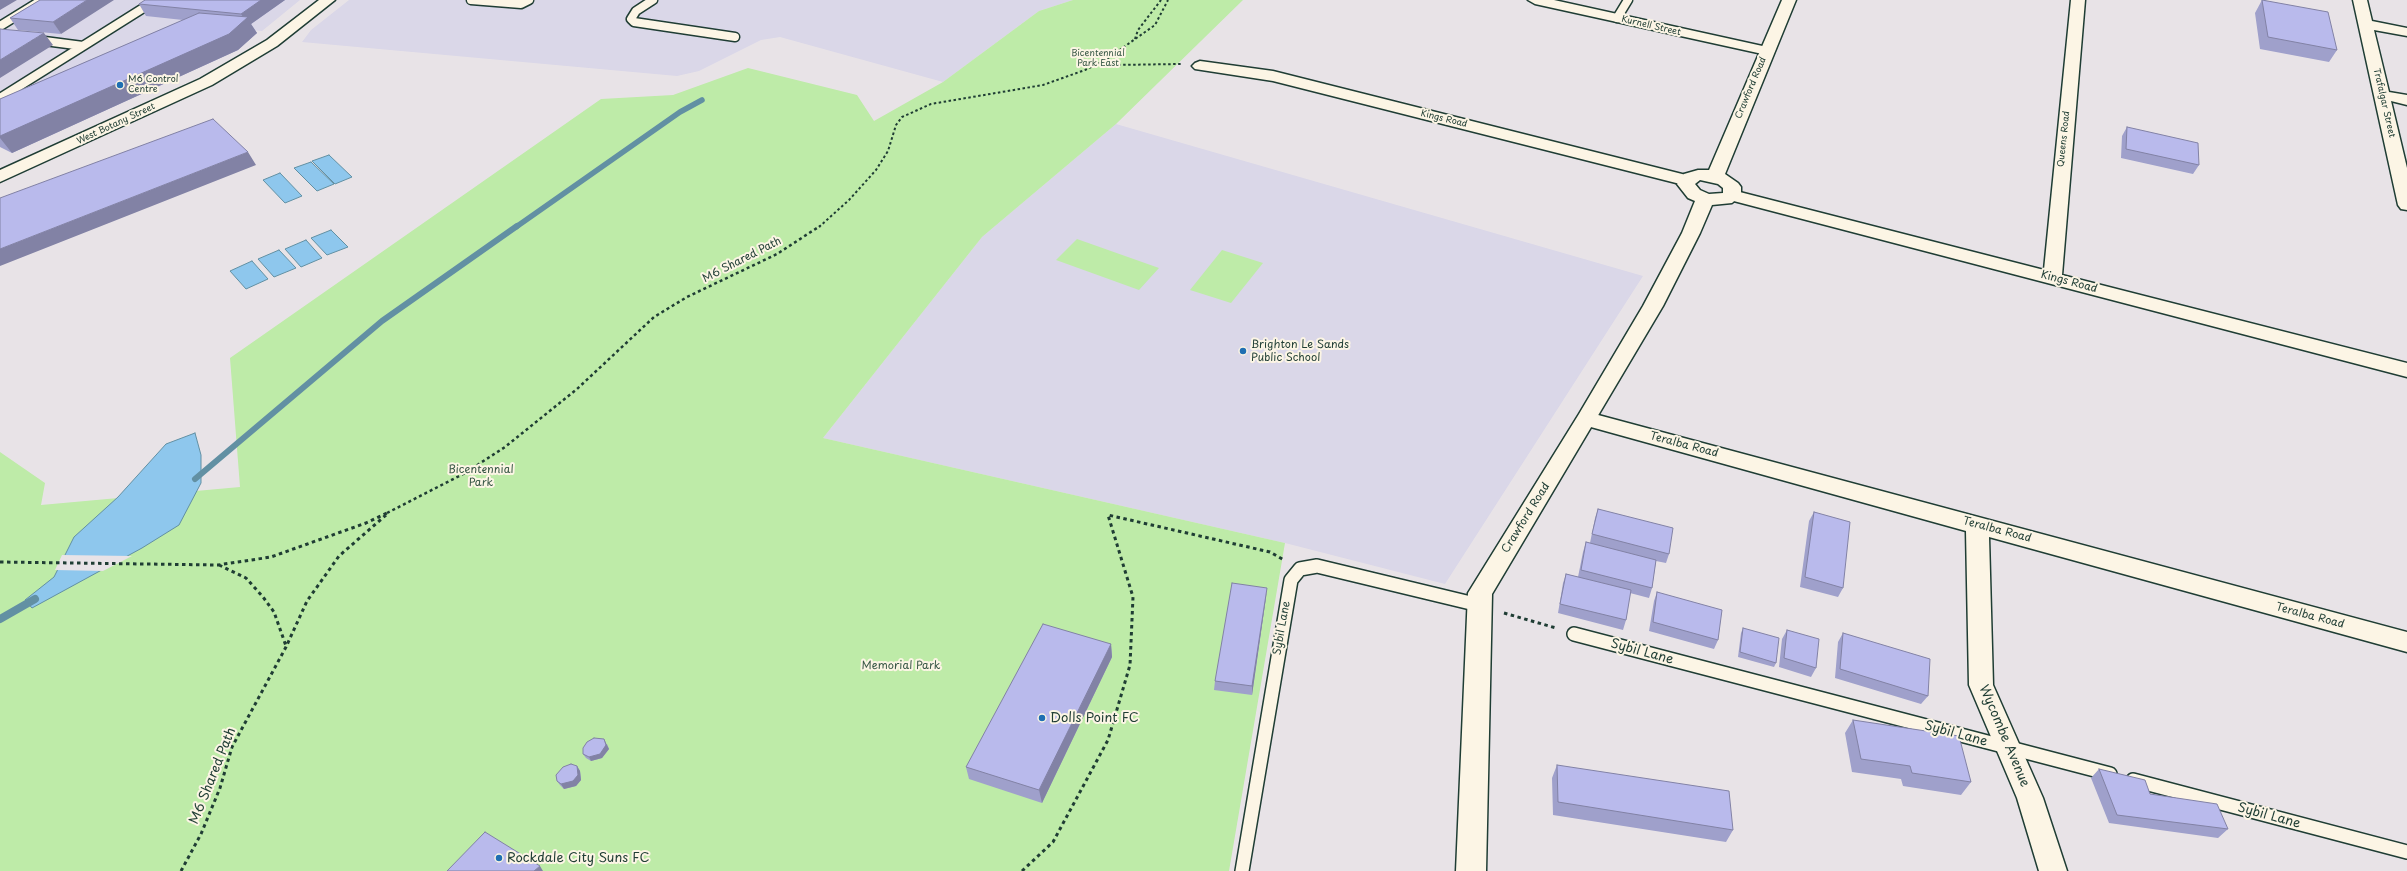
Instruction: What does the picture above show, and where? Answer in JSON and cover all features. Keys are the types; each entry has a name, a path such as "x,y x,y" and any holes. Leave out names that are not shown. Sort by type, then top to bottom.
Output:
{"street":[{"name":"West Botany Street","path":"0,176 206,82 272,43 328,0"},
{"name":"Kurnell Street","path":"1535,0 1767,51"},
{"name":"Crawford Road","path":"1715,176 1789,0"},
{"name":"Queens Road","path":"2052,278 2078,0"},
{"name":"Trafalgar Street","path":"2360,0 2407,205"},
{"path":"2366,24 2407,32"},
{"name":"Kings Road","path":"1200,66 1273,76 1688,181"},
{"path":"2382,95 2407,100"},
{"path":"1698,175 1715,176 1730,184 1733,190 1732,195 1722,200 1706,199 1690,191 1686,184 1688,181 1698,175"},
{"name":"Kings Road","path":"1732,195 2407,370"},
{"name":"Crawford Road","path":"1471,871 1480,593 1587,418 1653,306 1691,233 1706,199"},
{"name":"Teralba Road","path":"1587,418 2407,642"},
{"name":"Wycombe Avenue","path":"1977,525 1981,685 2030,798 2053,871"}],"lane":[{"path":"0,26 42,0"},
{"path":"0,98 156,0"},
{"path":"471,0 521,4 529,0"},
{"path":"652,0 636,11 631,19 634,22 735,37"},
{"path":"1617,18 1628,0"},
{"path":"30,39 84,46"},
{"path":"1300,569 1317,566 1479,605"},
{"name":"Sybil Lane","path":"1242,871 1291,580 1300,569"},
{"name":"Sybil Lane","path":"1574,634 2407,852"}],"path":[{"path":"1135,39 1138,30 1149,18 1161,0"},
{"name":"M6 Shared Path","path":"0,562 218,565 271,557 366,524 465,473 505,447 577,390 654,317 687,297 726,280 777,254 824,224 849,200 876,170 888,151 896,125 907,114 931,104 1043,85 1104,61 1155,25 1168,0"},
{"path":"1104,61 1119,65 1162,63 1200,66"},
{"name":"M6 Shared Path","path":"181,871 201,834 220,788 232,746 286,647 307,601 339,556 389,512"},
{"path":"1022,871 1053,842 1108,740 1130,665 1133,597 1108,515 1270,552 1300,569"},
{"name":"M6 Shared Path","path":"218,565 246,578 263,597 274,612 286,647"},
{"path":"1479,605 1574,634"}],"shaded area":[{"path":"0,0 300,0 262,31 200,25 0,112"},
{"path":"349,0 1073,0 1039,11 943,82 780,37 761,40 699,71 677,76 302,42 311,30"},
{"name":"Brighton Le Sands Public School","path":"1116,124 1643,276 1445,584 1285,543 823,438 982,237"}],"green space":[{"name":"Bicentennial Park","path":"1073,0 1243,0 1116,124 982,237 823,438 1285,543 1229,871 0,871 0,452 45,483 41,505 240,487 230,358 601,99 673,95 748,68 857,95 874,121 943,82 1039,11"},
{"path":"1077,239 1159,268 1139,290 1056,260"},
{"path":"1222,250 1263,263 1231,303 1190,290"}],"water":[{"path":"329,155 352,177 335,184 312,161"},
{"path":"311,162 334,184 317,191 294,168"},
{"path":"280,173 302,196 285,203 263,180"},
{"path":"331,230 348,247 327,255 311,238"},
{"path":"306,240 322,258 301,267 285,249"},
{"path":"279,250 296,268 274,277 258,259"},
{"path":"252,261 268,279 246,289 230,271"},
{"path":"195,433 201,455 201,483 179,525 142,548 32,608 25,600 54,577 74,537 118,497 166,444"}],"pier":[{"path":"62,555 132,556 103,571 55,570"}],"building":[{"path":"40,0 87,0 53,22 10,18"},
{"path":"145,0 261,0 241,14 139,4"},
{"path":"2262,0 2328,12 2337,50 2268,37"},
{"path":"199,13 248,17 229,34 0,136 0,99"},
{"path":"0,29 44,33 0,60"},
{"path":"213,119 248,152 0,249 0,198"},
{"path":"2127,127 2198,143 2199,165 2126,149"},
{"path":"1598,509 1673,528 1669,554 1592,534"},
{"path":"1814,512 1850,522 1843,588 1805,577"},
{"path":"1586,542 1656,560 1652,588 1581,570"},
{"path":"1566,574 1631,590 1626,620 1560,604"},
{"path":"1232,583 1267,588 1252,686 1215,681"},
{"path":"1657,592 1722,610 1718,640 1653,622"},
{"name":"Dolls Point FC","path":"1043,624 1111,644 1039,790 966,767"},
{"path":"1743,628 1779,638 1776,663 1740,652"},
{"path":"1787,630 1819,639 1816,668 1784,658"},
{"path":"1843,633 1930,659 1928,696 1840,669"},
{"path":"1853,720 1959,736 1971,782 1912,773 1910,766 1861,759"},
{"path":"594,738 604,739 606,745 600,754 589,757 583,754 583,748 587,742"},
{"path":"571,764 577,766 578,775 573,781 561,784 557,781 556,775 563,767"},
{"path":"1557,765 1729,791 1733,830 1558,802"},
{"path":"2099,769 2145,780 2150,794 2217,804 2228,829 2117,815"},
{"path":"485,832 540,866 534,871 447,871"}],"waterway":[{"path":"516,227 680,112 702,100"},
{"path":"195,479 382,321 517,226"},
{"path":"0,619 35,599"}],"place":[{"name":"M6 Control Centre","path":"120,85"},
{"name":"Brighton Le Sands Public School","path":"1243,351"},
{"name":"Dolls Point FC","path":"1042,718"},
{"name":"Rockdale City Suns FC","path":"499,858"}],"park label":[{"name":"Bicentennial Park East","path":"1098,60"},
{"name":"Memorial Park","path":"901,666"}]}
